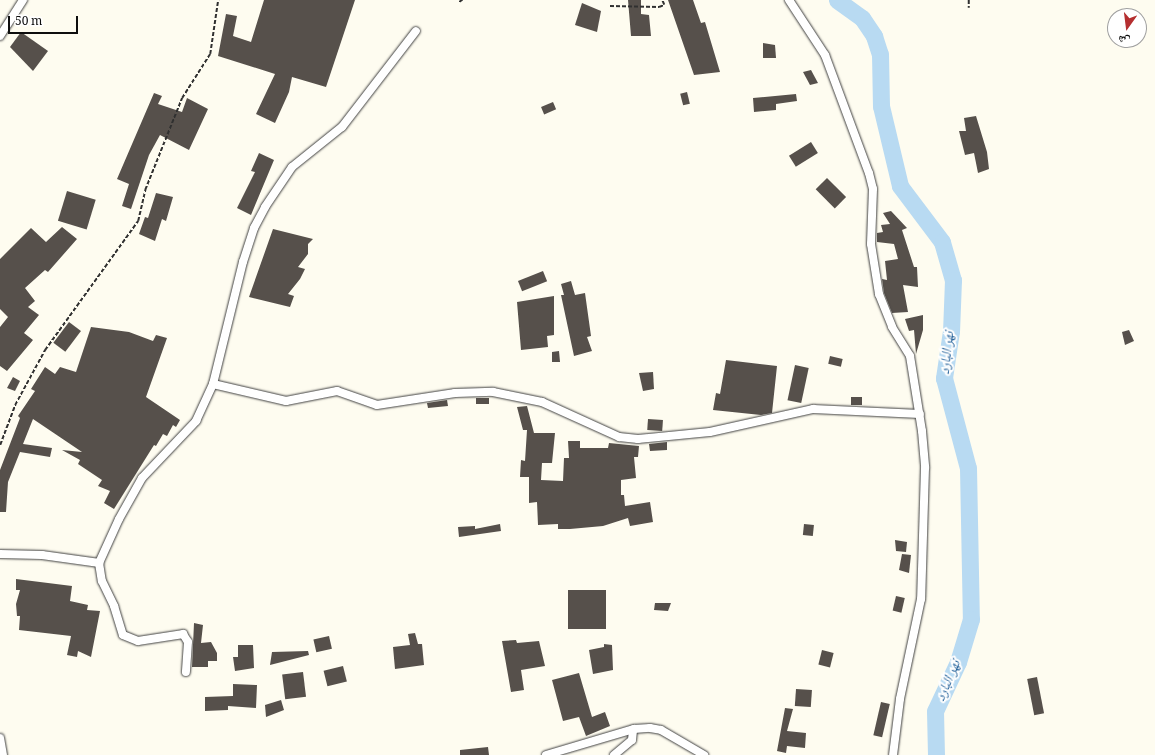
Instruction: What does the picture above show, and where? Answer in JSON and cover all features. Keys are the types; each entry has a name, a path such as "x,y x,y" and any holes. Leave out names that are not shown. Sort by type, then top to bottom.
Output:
{"street":[{"path":"0,36 23,0"},
{"path":"789,0 825,55 869,173 873,189 871,244 879,294 892,327 910,356 920,414 926,468 921,599 900,699 893,755"},
{"path":"186,672 188,642 183,634 138,641 123,635 114,606 102,581 99,563 119,519 142,478 196,421 213,384 243,262 265,207 292,167 342,127 416,31"},
{"path":"213,384 286,401 337,391 377,405 455,393 493,392 542,402 619,436 638,439 710,432 813,408 920,414"},
{"path":"0,554 42,555 99,563"},
{"path":"546,755 633,730 661,730 704,755"},
{"path":"614,755 632,740 633,730"},
{"path":"0,738 3,755"}],"path":[{"path":"0,445 15,406 45,350 138,221 145,190 182,98 210,54 218,0"},
{"path":"610,6 659,7 664,5 662,0"},
{"path":"969,0 969,8"}],"building":[{"path":"264,0 355,0 326,87 292,77 289,92 275,123 256,114 275,74 218,56 226,14 237,16 233,36 251,42"},
{"path":"628,0 641,0 641,14 649,15 651,36 631,36"},
{"path":"668,0 693,0 701,23 705,22 720,72 694,75"},
{"path":"582,3 601,11 597,32 575,25"},
{"path":"21,32 48,51 33,71 10,47"},
{"path":"763,43 775,45 776,58 763,58"},
{"path":"811,70 818,83 810,85 803,72"},
{"path":"687,92 690,104 683,105 680,94"},
{"path":"154,93 162,96 158,104 182,112 187,98 208,109 189,150 160,135 149,155 131,209 122,206 129,184 117,179"},
{"path":"796,94 797,101 776,104 776,110 754,112 753,98"},
{"path":"553,102 556,109 544,114 541,107"},
{"path":"976,116 987,152 989,169 978,173 974,153 965,155 959,131 966,131 964,118"},
{"path":"811,142 818,153 796,167 789,156"},
{"path":"259,153 274,160 251,215 237,208 255,172 251,171"},
{"path":"827,178 846,197 835,208 816,189"},
{"path":"67,191 96,200 87,229 58,221"},
{"path":"156,193 173,197 166,221 162,219 155,241 139,234 145,217 148,218"},
{"path":"891,211 907,228 902,230 914,267 917,267 918,287 903,285 908,312 892,313 884,293 882,279 887,280 885,261 898,259 894,244 877,242 877,233 883,232 881,225 890,224 883,213"},
{"path":"62,227 77,239 48,272 45,270 25,288 35,301 28,307 39,315 24,333 33,340 7,371 0,366 0,327 8,317 0,309 0,259 31,228 46,242"},
{"path":"273,229 313,239 308,244 308,254 298,267 305,269 300,279 288,294 294,296 290,307 249,297"},
{"path":"543,271 547,281 522,291 518,281"},
{"path":"571,281 575,295 585,293 591,336 587,337 592,351 574,356 561,295 564,295 561,284"},
{"path":"554,296 554,335 547,336 548,347 521,350 517,302"},
{"path":"923,315 923,330 916,354 914,330 909,331 905,319"},
{"path":"69,322 81,331 65,352 53,343"},
{"path":"91,327 129,332 153,341 156,335 167,338 146,397 180,420 176,427 173,425 167,436 163,434 156,446 154,445 114,509 104,503 110,491 98,486 102,480 78,464 80,460 62,450 82,452 33,419 23,444 52,448 50,457 20,452 8,482 6,512 0,512 0,470 20,418 18,416 35,391 31,389 45,367 55,374 60,367 76,372"},
{"path":"1129,330 1134,341 1125,345 1122,332"},
{"path":"559,351 560,362 552,362 552,352"},
{"path":"830,356 843,359 841,367 828,364"},
{"path":"726,360 777,366 772,413 761,415 713,410 716,393 720,394"},
{"path":"795,365 809,368 801,403 788,400"},
{"path":"653,372 654,389 643,391 639,373"},
{"path":"13,377 20,381 15,391 7,388"},
{"path":"851,397 862,397 862,405 851,405"},
{"path":"476,398 489,398 489,404 476,404"},
{"path":"447,400 448,406 428,408 427,403"},
{"path":"527,406 534,433 555,433 552,463 542,463 541,480 563,481 564,458 569,458 568,441 580,441 580,448 608,448 609,443 639,446 638,457 634,457 636,478 621,480 621,495 624,495 625,506 650,502 653,522 630,526 628,518 603,526 570,529 558,529 558,524 538,525 537,502 529,503 529,477 520,477 521,460 525,461 527,430 523,430 517,407"},
{"path":"648,419 663,420 662,431 647,430"},
{"path":"667,442 667,450 650,451 649,444"},
{"path":"500,524 501,531 459,537 458,527 475,526 475,529"},
{"path":"804,524 814,525 813,536 803,535"},
{"path":"895,540 907,542 906,552 896,551"},
{"path":"902,554 911,555 909,573 899,570"},
{"path":"16,579 72,586 70,601 88,605 87,610 100,611 91,657 78,651 77,657 67,655 71,636 19,630 20,616 17,616 16,604 20,590 16,590"},
{"path":"568,590 606,590 606,629 568,629"},
{"path":"896,596 905,598 901,613 893,611"},
{"path":"655,603 671,603 668,611 654,610"},
{"path":"194,623 203,625 201,643 211,642 217,653 217,661 208,661 208,667 192,667"},
{"path":"415,633 418,644 422,644 424,665 395,669 393,647 410,645 408,634"},
{"path":"329,636 332,649 316,652 313,640"},
{"path":"516,640 517,643 539,641 545,666 521,670 524,690 511,692 502,641"},
{"path":"604,644 612,645 613,670 593,674 589,650 604,647"},
{"path":"238,645 253,645 254,668 235,671 233,657 238,657"},
{"path":"822,650 834,653 830,667 818,665"},
{"path":"308,651 309,655 270,665 272,652"},
{"path":"343,666 347,682 327,686 324,671"},
{"path":"303,672 306,697 285,699 282,675"},
{"path":"579,673 592,717 605,712 610,726 586,736 579,717 563,721 552,680"},
{"path":"1037,677 1044,713 1034,715 1027,679"},
{"path":"233,684 257,685 256,708 228,706 228,710 205,711 205,697 233,696"},
{"path":"796,689 812,690 811,707 795,706"},
{"path":"281,700 284,710 266,717 265,705"},
{"path":"881,702 890,704 882,737 873,735"},
{"path":"785,708 793,709 787,731 806,733 805,748 787,746 786,753 777,751"},
{"path":"488,747 489,755 460,755 460,750"}],"waterway":[{"name":"نهر البارد","path":"837,0 862,18 874,36 880,54 881,106 900,186 942,242 953,280 951,331 944,378 968,468 971,619 958,662 935,711 936,755"}]}
